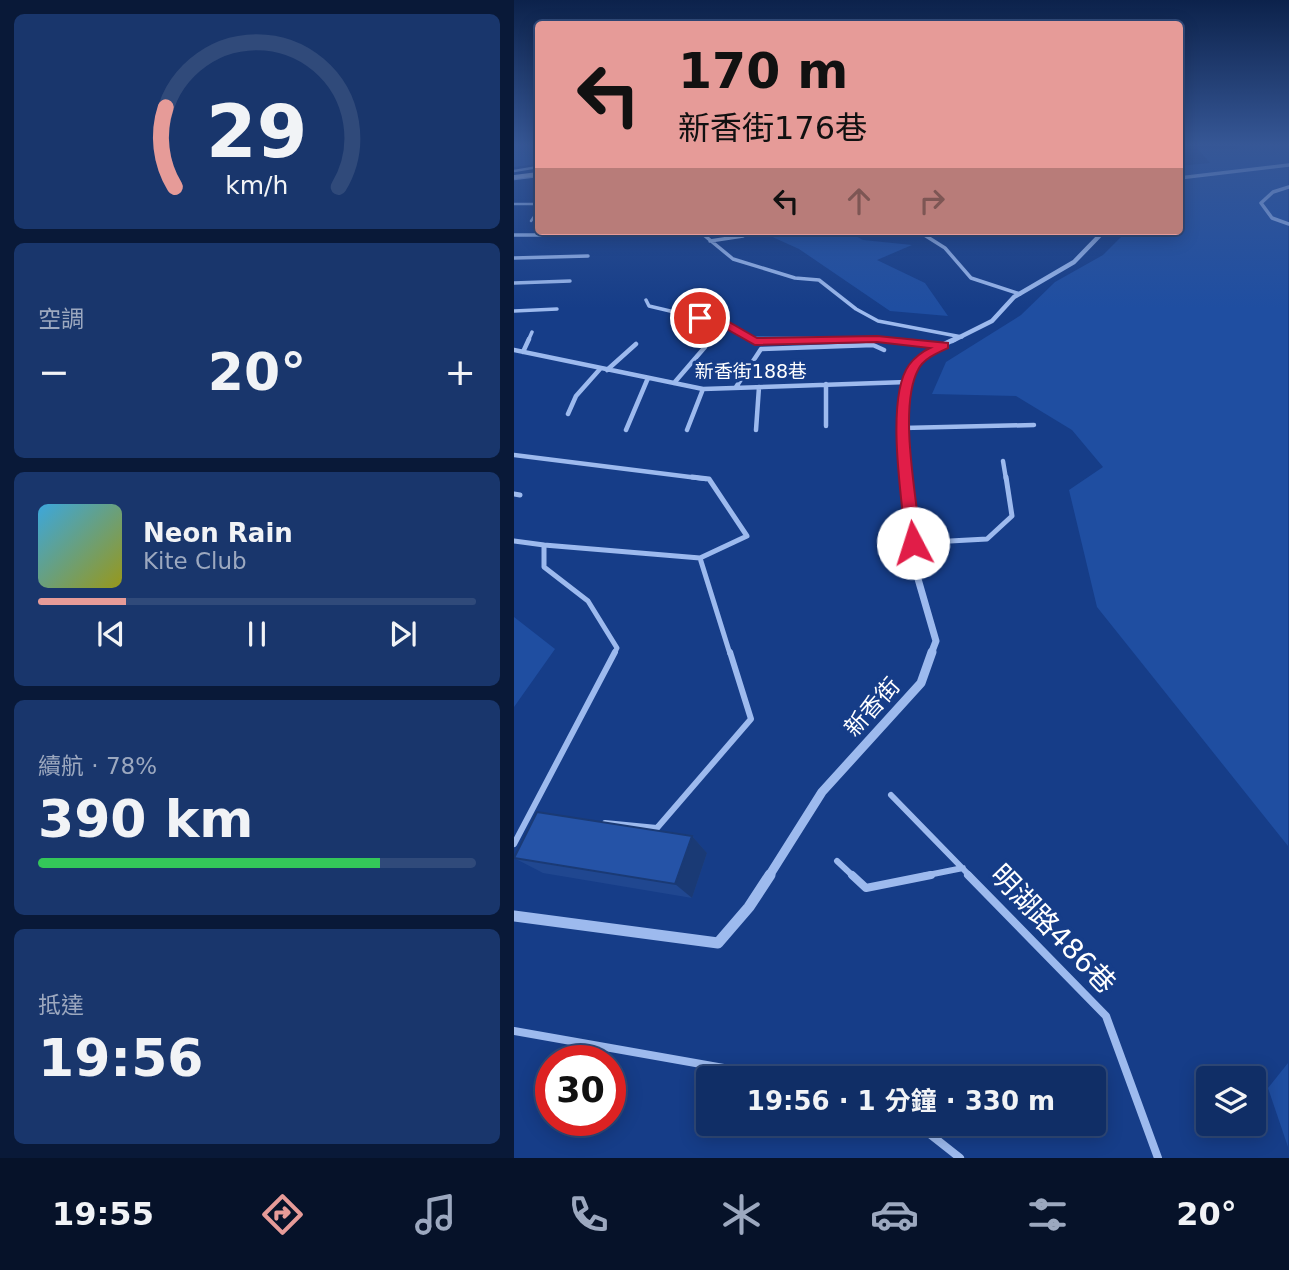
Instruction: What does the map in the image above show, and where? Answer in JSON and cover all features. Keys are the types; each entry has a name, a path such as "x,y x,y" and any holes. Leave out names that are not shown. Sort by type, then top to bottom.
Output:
{"street":[{"path":"1263,200 1261,203 1263,211 1271,218 1289,224"},
{"name":"新香街","path":"514,916 718,943 749,907 822,792 921,683 936,641 916,572 903,428 902,412 907,382 914,366 931,351 992,321 1014,297 1074,262 1100,235"}],"lane":[{"path":"514,205 535,205"},
{"path":"531,221 535,215"},
{"path":"514,235 535,235"},
{"path":"703,235 733,259 795,278 819,280 856,309 878,321 963,337"},
{"path":"924,235 945,248 971,278 1020,294"},
{"path":"710,241 743,236"},
{"path":"514,258 588,256"},
{"path":"514,283 570,281"},
{"path":"646,300 649,306 725,324 755,341 877,339 944,346"},
{"path":"514,311 557,309"},
{"path":"523,352 532,332"},
{"path":"607,370 636,344"},
{"path":"736,387 761,349 873,345 884,350"},
{"path":"674,383 705,347"},
{"name":"新香街188巷","path":"514,350 703,389 907,382"},
{"path":"568,414 576,396 600,369"},
{"path":"625,430 648,378"},
{"path":"826,426 827,384"},
{"path":"756,430 760,387"},
{"path":"687,430 703,389"},
{"path":"903,428 1034,425"},
{"path":"514,455 709,478 747,536 700,558 514,541"},
{"path":"913,543 987,539 1012,516 1003,461"},
{"path":"514,844 617,648 588,601 544,567 544,545"},
{"path":"593,821 657,828 751,719 700,558"},
{"name":"明湖路486巷","path":"891,795 1106,1016 1158,1158"},
{"path":"529,815 542,816"},
{"path":"837,861 866,888 963,868"},
{"path":"514,1031 712,1066"},
{"path":"932,1136 960,1158"}],"shaded area":[{"path":"1183,200 1288,200 1288,846 1097,607 1069,490 1103,467 1072,430 1016,396 932,394 946,362 1021,315 1055,282 1103,255 1123,235 1183,235"},
{"path":"768,235 854,235 863,240 912,245 877,260 925,283 948,316 890,311 799,249"},
{"path":"514,617 555,649 514,707"},
{"path":"1288,1063 1288,1147 1268,1088"}],"building":[{"path":"537,812 692,836 675,884 514,858"}],"route":[{"path":"700,318 725,324 755,341 877,339 944,346 931,351 914,366 907,382 902,412 913,543"}]}
